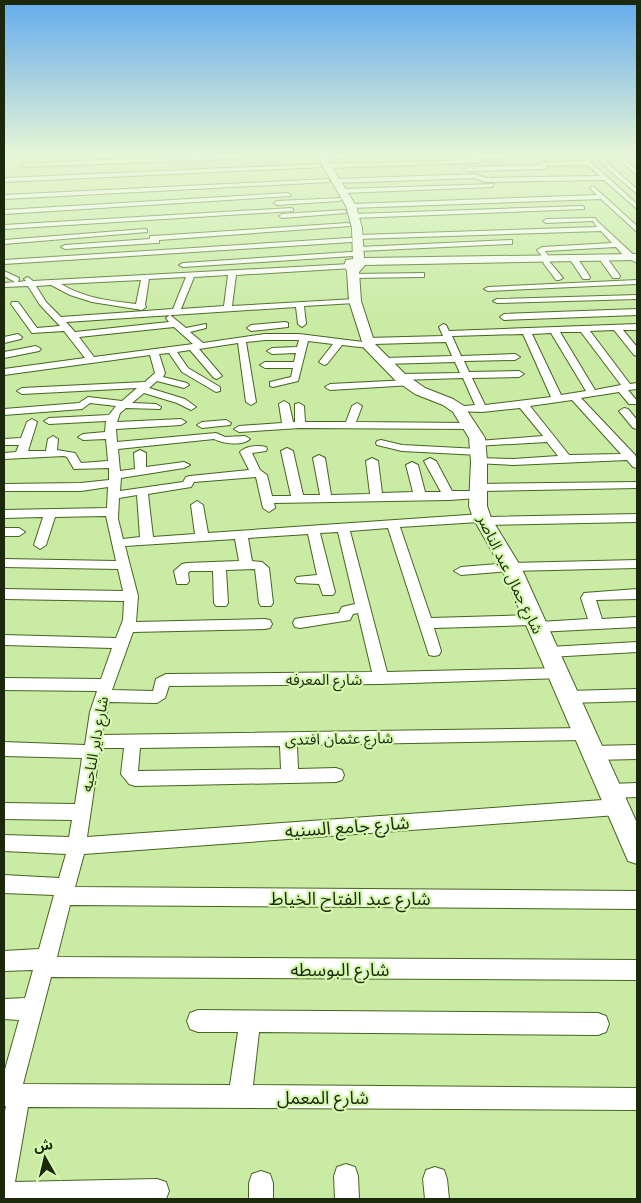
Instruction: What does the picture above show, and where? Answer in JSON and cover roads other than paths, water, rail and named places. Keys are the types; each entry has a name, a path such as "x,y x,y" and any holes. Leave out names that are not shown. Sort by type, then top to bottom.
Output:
{"street":[{"path":"4,212 18,210"},
{"path":"4,220 54,210"},
{"path":"4,227 72,210"},
{"path":"4,232 81,210"},
{"path":"140,210 145,231 188,270"},
{"path":"250,223 334,210"},
{"path":"156,241 334,210"},
{"path":"4,262 168,252 336,210"},
{"path":"255,236 337,210"},
{"path":"175,258 337,210"},
{"path":"4,285 30,281 146,277 188,270 338,210"},
{"path":"228,308 227,282 232,273 339,210"},
{"name":"شارع جمال عبد الناصر","path":"341,210 354,301 368,343 404,380 420,391 448,402 459,409 470,426 479,452 478,506 483,520 511,567 614,799 632,830 637,852"},
{"path":"342,210 421,274"},
{"path":"344,210 500,261 636,259"},
{"path":"347,210 509,242"},
{"path":"352,210 573,233 570,230 596,219"},
{"path":"585,210 596,219 619,246 636,259"},
{"path":"613,210 618,216 629,222 637,230"},
{"path":"534,221 596,219"},
{"path":"4,242 145,231"},
{"path":"4,249 156,241 245,239"},
{"path":"559,278 541,249 619,246"},
{"path":"547,260 636,259"},
{"path":"604,260 616,276"},
{"path":"96,275 98,261"},
{"path":"575,261 586,277"},
{"path":"65,277 68,263"},
{"path":"50,280 51,264"},
{"path":"50,280 136,270 188,270 232,273"},
{"path":"176,311 188,270"},
{"path":"4,273 16,280"},
{"path":"140,307 146,277"},
{"path":"4,280 30,281"},
{"path":"50,280 70,294 81,298 163,312 197,347 217,376"},
{"path":"30,281 43,303 72,335 92,361"},
{"path":"488,289 637,282"},
{"path":"497,301 637,297"},
{"path":"250,317 300,304 354,301"},
{"path":"15,304 35,331 66,328"},
{"path":"300,304 302,324"},
{"path":"59,320 228,308 250,317 285,325"},
{"path":"504,316 637,312"},
{"path":"250,317 253,338"},
{"path":"72,335 174,324"},
{"path":"183,331 203,326"},
{"path":"143,327 151,337"},
{"path":"4,372 172,351 253,338 304,338 368,343 447,335 637,327"},
{"path":"617,328 637,353"},
{"path":"584,329 629,387 633,402"},
{"path":"554,330 591,392"},
{"path":"526,331 557,398"},
{"path":"447,335 507,340"},
{"path":"447,335 468,375 482,409"},
{"path":"4,340 18,337"},
{"path":"273,384 295,378 304,338"},
{"path":"241,339 252,402"},
{"path":"324,362 340,341"},
{"path":"4,355 36,349"},
{"path":"272,350 301,350"},
{"path":"172,351 185,370 216,389"},
{"path":"110,431 123,404 149,384 160,372 154,353"},
{"path":"384,360 515,357"},
{"path":"265,365 298,365"},
{"path":"330,387 468,375 519,374"},
{"path":"149,384 191,407"},
{"path":"22,391 149,384 184,385"},
{"path":"459,409 482,409 524,404 629,387"},
{"path":"573,395 634,461"},
{"path":"4,412 82,406 88,400 156,407"},
{"path":"284,404 288,425"},
{"path":"524,404 566,459"},
{"path":"299,406 300,425"},
{"path":"350,425 357,406"},
{"path":"624,411 637,426"},
{"path":"49,421 110,431 218,436 223,440 242,434 288,425 350,425 443,430 470,426"},
{"path":"21,455 32,422"},
{"path":"83,437 110,431 181,422"},
{"path":"202,425 226,423"},
{"path":"213,424 213,436"},
{"name":"شارع داير الناحيه","path":"4,1179 11,1095 76,846 104,691 128,627 131,596 112,512 114,479 110,431"},
{"path":"51,454 53,439"},
{"path":"381,443 402,448 479,452 551,439"},
{"path":"4,442 26,441"},
{"path":"620,445 637,446"},
{"path":"256,473 246,452 262,449"},
{"path":"286,451 298,499"},
{"path":"479,452 512,462 566,459 634,461"},
{"path":"140,453 141,471"},
{"path":"4,456 71,455 78,467 142,491 188,486 190,479 256,473 261,475 268,504 298,499 449,496 478,491 637,485"},
{"path":"320,458 326,498"},
{"path":"372,461 376,496"},
{"path":"430,461 449,496"},
{"path":"4,488 81,487 141,471 184,465"},
{"path":"412,465 420,496"},
{"path":"142,491 147,541"},
{"path":"197,505 202,538"},
{"path":"4,514 112,512"},
{"path":"40,545 50,513"},
{"path":"118,543 393,524 483,520 637,518"},
{"path":"393,524 434,651"},
{"path":"344,528 381,678"},
{"path":"302,580 326,586 313,529"},
{"path":"4,532 19,532"},
{"path":"241,535 246,564"},
{"path":"4,562 123,565"},
{"path":"461,570 637,564"},
{"path":"220,565 221,603"},
{"path":"182,581 181,571 184,568 220,565 257,565 262,568 266,603"},
{"path":"4,594 131,596"},
{"path":"597,624 588,598 589,596 637,594"},
{"path":"300,623 342,618 345,617 346,610 363,608"},
{"path":"426,623 597,624 637,622"},
{"path":"128,627 264,624"},
{"path":"4,640 123,643"},
{"path":"548,652 637,647"},
{"name":"شارع المعرفه","path":"104,691 157,696 160,694 161,683 166,680 558,674"},
{"path":"4,684 104,691"},
{"path":"569,697 637,695"},
{"name":"شارع عثمان افتدى","path":"4,749 93,747 133,742 585,734"},
{"path":"288,739 290,776"},
{"path":"133,742 129,774 134,779 336,775"},
{"path":"593,753 637,752"},
{"name":"شارع جامع السنيه","path":"4,843 76,846 614,799 637,790"},
{"path":"4,811 82,812"},
{"name":"شارع عبد الفتاح الخياط","path":"4,884 64,891 637,900"},
{"path":"4,961 44,963"},
{"name":"شارع البوسطه","path":"44,963 637,970"},
{"path":"4,1008 32,1009"},
{"path":"198,1021 598,1024"},
{"path":"240,1096 250,1022"},
{"name":"شارع المعمل","path":"11,1095 637,1099"},
{"path":"4,1194 157,1192"}]}
